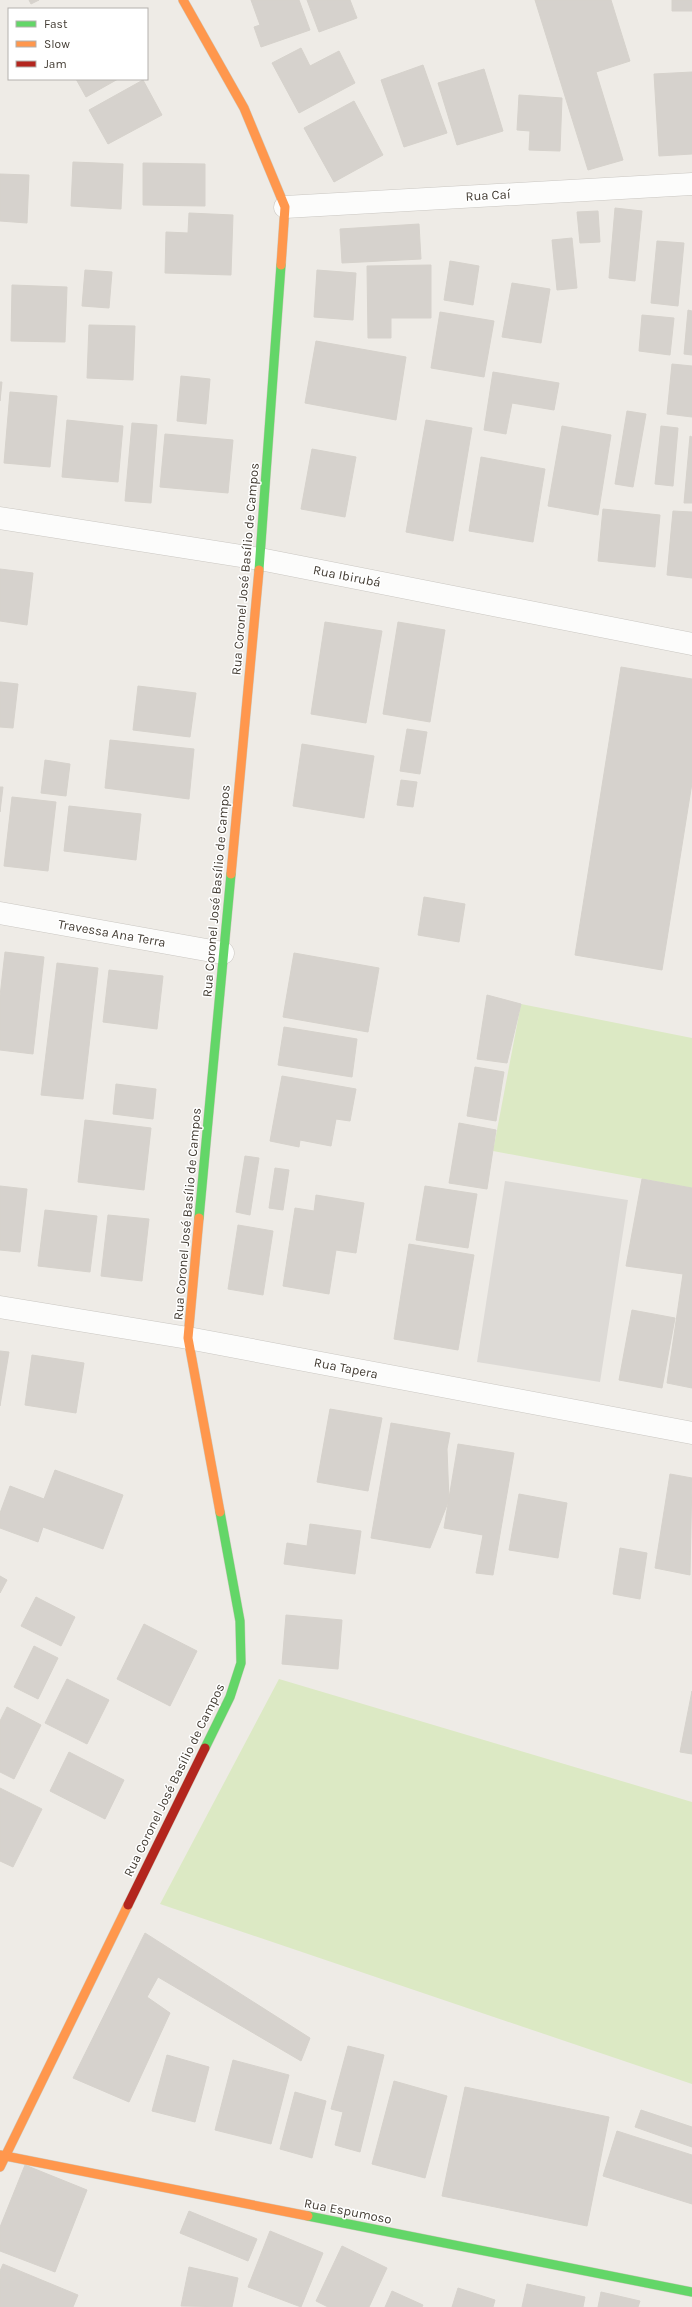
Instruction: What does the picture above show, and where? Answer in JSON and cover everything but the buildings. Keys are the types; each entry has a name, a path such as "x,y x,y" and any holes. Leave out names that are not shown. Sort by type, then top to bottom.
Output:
{"street":[{"path":"183,0 244,108 285,207"},
{"name":"Rua Caí","path":"285,207 692,184"},
{"name":"Rua Coronel José Basílio de Campos","path":"0,2167 2,2157 230,1697 241,1663 240,1621 188,1338 260,559 285,207"},
{"name":"Rua Ibirubá","path":"0,518 260,559 692,644"},
{"name":"Travessa Ana Terra","path":"0,913 223,953"},
{"name":"Rua Tapera","path":"0,1307 188,1338 692,1433"},
{"name":"Rua Espumoso","path":"2,2157 692,2292"}],"green space":[{"path":"521,1004 692,1038 692,1188 493,1151"},
{"path":"279,1679 692,1802 692,2084 160,1904"}],"shaded area":[{"path":"505,1181 628,1200 600,1382 477,1362"}],"traffic: fast":[{"path":"259,570 281,265"},
{"path":"199,1218 231,874"},
{"path":"205,1748 230,1697 241,1663 240,1621 220,1512"},
{"path":"308,2216 692,2292"}],"traffic: slow":[{"path":"183,0 244,108 285,207 281,265"},
{"path":"231,874 259,570"},
{"path":"199,1218 188,1338 220,1512"},
{"path":"0,2167 128,1905"},
{"path":"0,2155 308,2216"}],"traffic: jam":[{"path":"128,1905 205,1748"}]}
